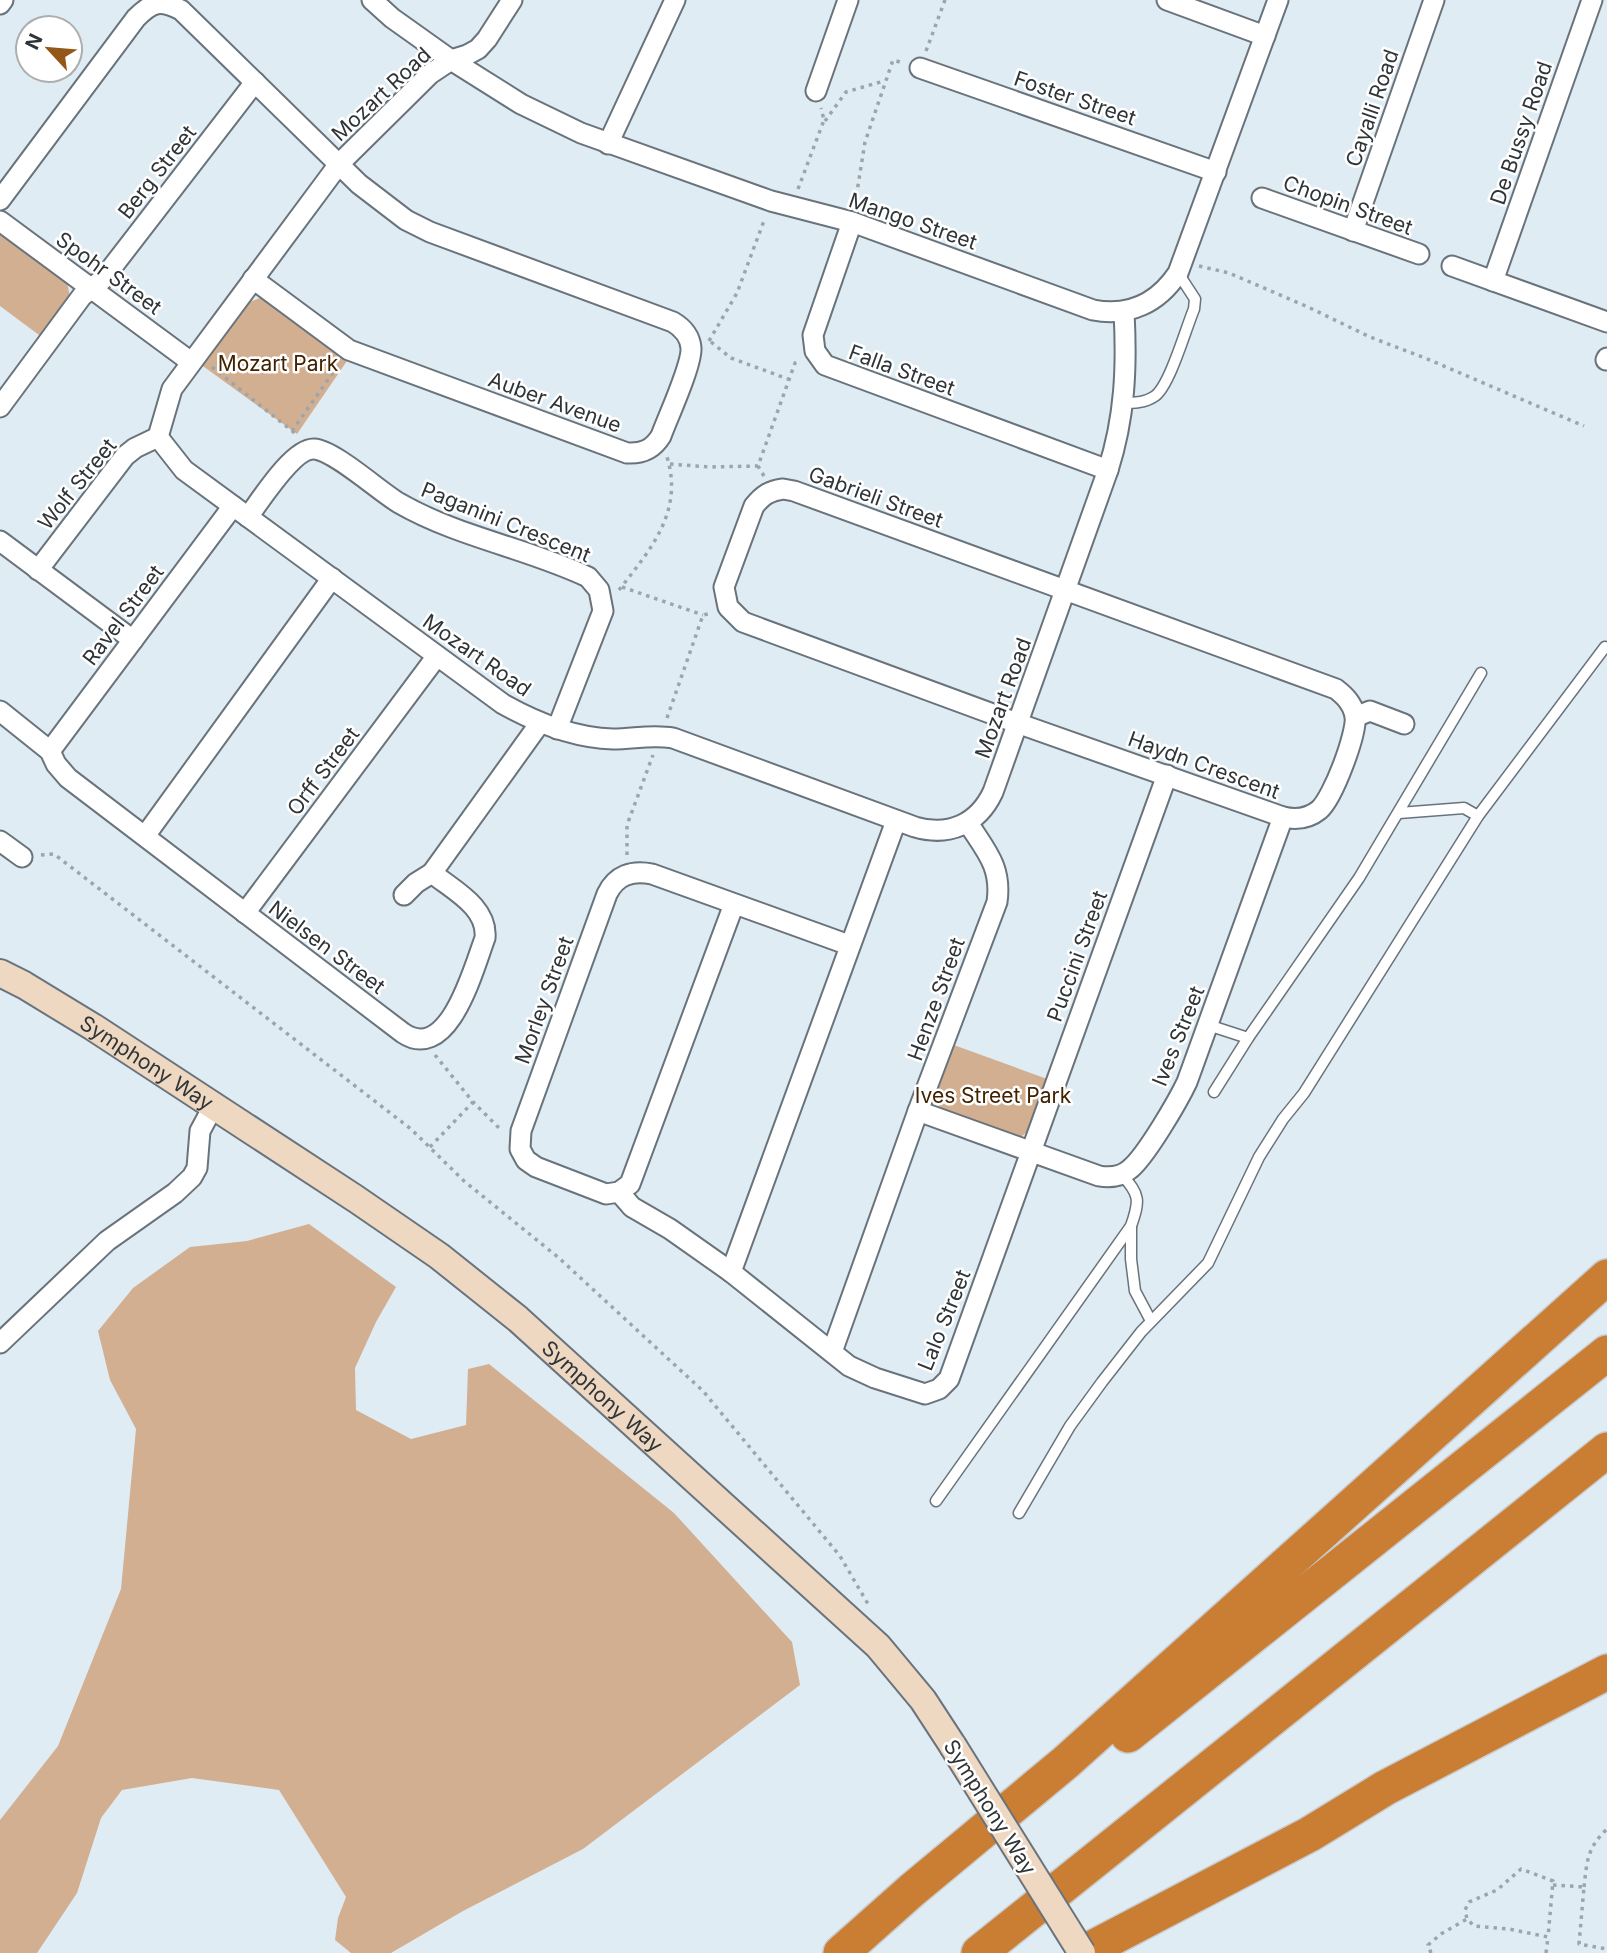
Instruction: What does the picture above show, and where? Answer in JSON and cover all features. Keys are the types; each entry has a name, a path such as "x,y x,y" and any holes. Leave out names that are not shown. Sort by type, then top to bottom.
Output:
{"highway":[{"path":"841,1953 1066,1762 1607,1277"},
{"path":"850,1953 1068,1784 1607,1353"},
{"path":"979,1953 1607,1450"},
{"path":"1082,1953 1310,1834 1385,1788 1607,1672"},
{"path":"1310,1834 1385,1807 1607,1700"}],"main road":[{"name":"Symphony Way","path":"0,973 93,1027 214,1105 429,1249 518,1319 878,1646 923,1700 1082,1953"}],"street":[{"path":"0,4 3,0"},
{"name":"Mango Street","path":"372,0 392,18 451,60 521,104 608,144 780,204 852,222 1093,310 1124,312"},
{"name":"Mozart Road","path":"512,0 487,39 467,55 451,60 417,86 340,164 193,358 169,396 158,437 184,470 503,704 549,726 596,738 622,739 650,735 673,738 926,831 948,831 968,823 989,801 1119,435 1126,355 1124,312"},
{"path":"608,144 675,0"},
{"path":"816,91 848,0"},
{"path":"1167,0 1265,36"},
{"path":"1124,312 1146,305 1164,291 1180,267 1278,0"},
{"name":"Cayalli Road","path":"1353,231 1434,0"},
{"name":"De Bussy Road","path":"1493,281 1592,0"},
{"path":"0,200 136,18 145,9 160,1 169,4 181,10 359,184 418,226 673,322 685,331 689,338 691,356 661,436"},
{"name":"Foster Street","path":"920,68 1216,172"},
{"name":"Berg Street","path":"0,407 82,296 103,279 255,82"},
{"name":"Chopin Street","path":"1262,198 1419,254"},
{"name":"Spohr Street","path":"0,221 193,358"},
{"path":"815,351 815,327 852,222"},
{"path":"1452,266 1607,321"},
{"name":"Auber Avenue","path":"253,279 349,350 627,453 643,452 657,443 661,436"},
{"name":"Falla Street","path":"815,351 819,358 833,369 1108,470"},
{"name":"Wolf Street","path":"38,570 125,456 158,437"},
{"path":"241,511 290,463 305,451 313,449"},
{"name":"Paganini Crescent","path":"313,449 340,461 394,500 426,517 588,577 599,590 603,611"},
{"path":"771,490 754,506 724,587 725,601 737,618 1017,723"},
{"name":"Gabrieli Street","path":"771,490 794,491 1065,590"},
{"name":"Ravel Street","path":"50,751 133,640 241,511"},
{"path":"0,541 133,640"},
{"path":"0,711 50,751 56,764 68,778 145,836 332,578"},
{"path":"1065,590 1335,689 1349,701 1355,717 1370,711 1404,724"},
{"path":"404,895 432,873 549,726 603,611"},
{"name":"Orff Street","path":"245,913 438,656"},
{"name":"Haydn Crescent","path":"1017,723 1283,817 1300,819 1309,816 1328,800 1354,733 1355,717"},
{"name":"Puccini Street","path":"1031,1152 1167,775"},
{"name":"Ives Street","path":"1122,1175 1137,1163 1182,1092 1283,817"},
{"path":"731,1272 849,945 897,821"},
{"name":"Henze Street","path":"832,1352 918,1111 997,902 999,880 996,870 968,823"},
{"name":"Nielsen Street","path":"145,836 407,1036 422,1039"},
{"path":"0,841 22,857"},
{"path":"422,1039 445,1028 459,1005 486,929 476,908 432,873"},
{"name":"Morley Street","path":"520,1149 521,1131 611,886 627,874 646,873 849,945"},
{"path":"520,1149 526,1160 536,1167 606,1194 625,1189 633,1178 734,904"},
{"path":"0,1343 107,1241 175,1193 192,1177 200,1155 200,1131 214,1105"},
{"path":"918,1111 1099,1177 1122,1175"},
{"name":"Lalo Street","path":"620,1192 632,1208 670,1229 731,1272 849,1366 918,1393 932,1392 944,1385 951,1372 1031,1152"}],"lane":[{"path":"1122,403 1141,403 1155,396 1165,385 1194,309 1195,299 1180,267"},
{"path":"1019,1513 1070,1426 1101,1382 1152,1321 1208,1263 1259,1157 1283,1119 1304,1093 1478,816 1605,647"},
{"path":"1214,1092 1248,1038 1359,878 1481,673"},
{"path":"1399,813 1465,808 1478,816"},
{"path":"1208,1025 1248,1038"},
{"path":"936,1501 1131,1226 1139,1204 1135,1189 1122,1175"},
{"path":"1131,1226 1131,1259 1136,1291 1152,1321"}],"path":[{"path":"852,222 865,142 893,60 920,68 945,0"},
{"path":"691,356 709,341 737,293 780,204 824,123 846,92 885,80"},
{"path":"816,91 824,123"},
{"path":"1180,267 1229,273 1370,337 1584,426"},
{"path":"709,341 731,358 789,379"},
{"path":"292,431 349,350"},
{"path":"771,490 758,466 795,363 815,351"},
{"path":"193,358 313,449"},
{"path":"603,611 655,545 672,503 670,464 661,436"},
{"path":"670,464 709,467 758,466"},
{"path":"622,587 703,615"},
{"path":"22,857 54,854 400,1121 464,1181 559,1258 703,1391 840,1556 868,1604"},
{"path":"422,1039 473,1102 520,1149"},
{"path":"430,1147 473,1102"},
{"path":"1606,1829 1594,1841 1588,1854 1579,1944 1607,1950"},
{"path":"1546,1953 1548,1937 1553,1881 1521,1868 1497,1890 1469,1902 1465,1910 1466,1919 1474,1926 1509,1929 1548,1937"},
{"path":"1553,1885 1584,1887"},
{"path":"1430,1953 1428,1945 1466,1919"}],"green space":[{"path":"0,233 67,282 70,297 43,338 0,306"},
{"name":"Mozart Park","path":"260,298 267,299 349,358 297,434 200,364 249,302"},
{"name":"Ives Street Park","path":"951,1044 1050,1080 1032,1128 1022,1136 1014,1137 940,1110 934,1094"},
{"path":"309,1224 396,1287 355,1368 356,1410 411,1439 466,1425 468,1369 489,1364 674,1513 792,1642 800,1685 583,1849 463,1911 391,1953 351,1953 335,1940 338,1918 346,1897 279,1790 192,1778 122,1790 101,1818 77,1893 37,1953 0,1953 0,1820 58,1746 121,1589 136,1429 110,1380 98,1331 133,1288 190,1247 247,1241"}]}
